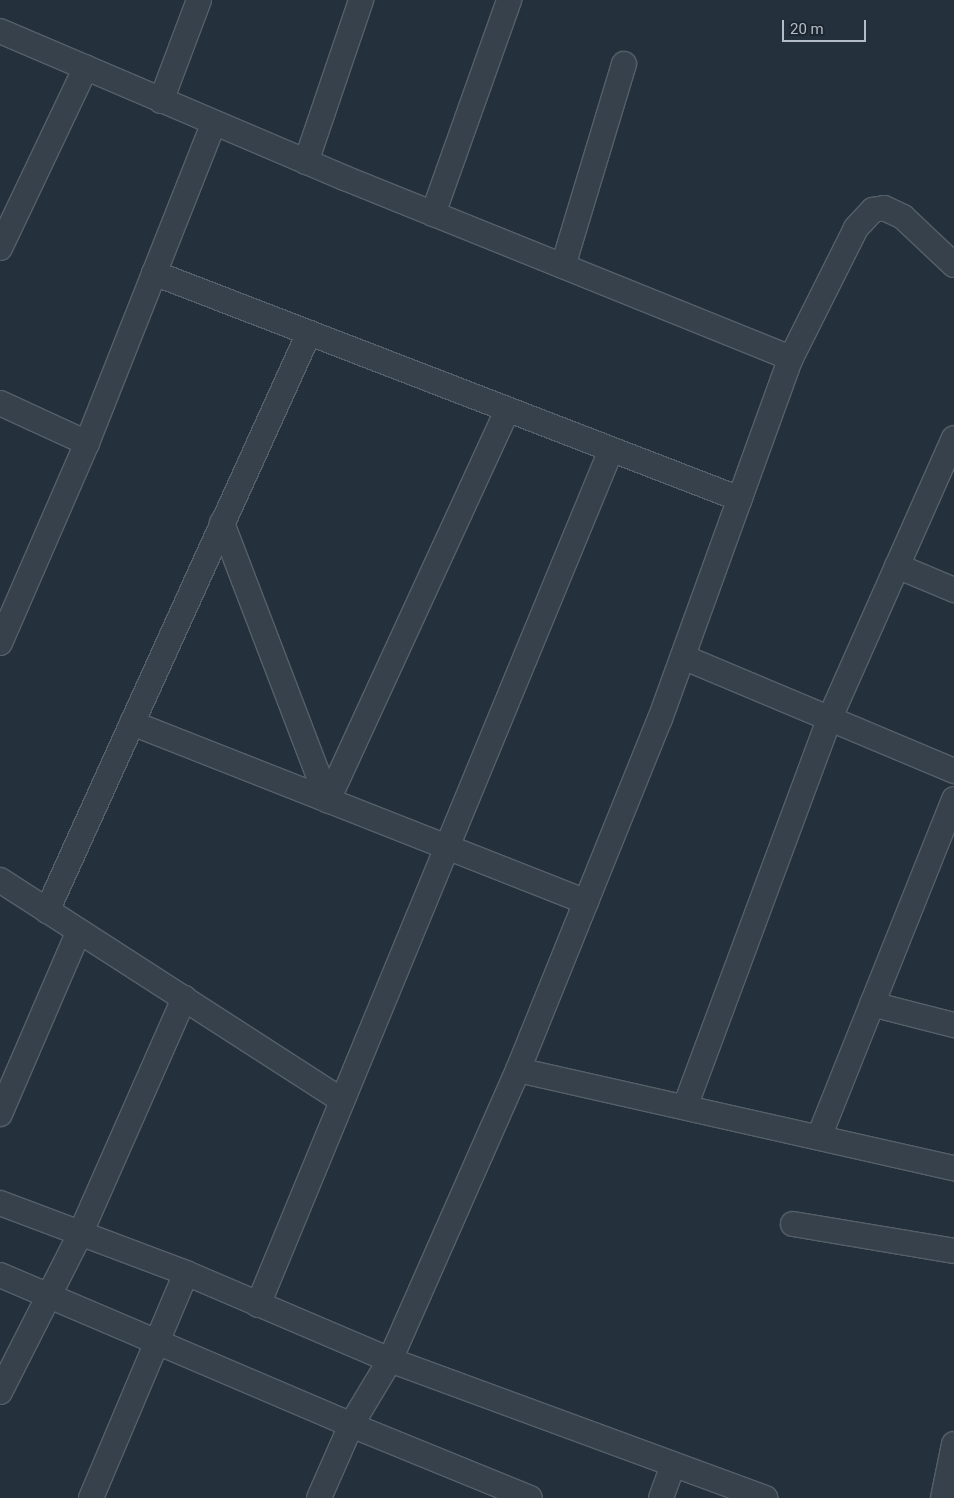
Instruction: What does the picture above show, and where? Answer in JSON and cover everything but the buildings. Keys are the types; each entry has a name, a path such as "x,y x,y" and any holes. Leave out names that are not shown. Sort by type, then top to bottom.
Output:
{"street":[{"path":"161,101 200,0"},
{"path":"306,162 361,0"},
{"path":"433,214 509,0"},
{"path":"0,31 306,162 791,358"},
{"path":"564,266 624,64"},
{"path":"0,248 9,204 86,67"},
{"path":"0,643 88,443 214,123"},
{"path":"319,1498 351,1425 390,1360 518,1070 683,657 791,358 856,228 873,210 884,208 903,217 954,265"},
{"path":"154,273 740,500"},
{"path":"48,911 309,333"},
{"path":"0,403 88,443"},
{"path":"328,800 507,410"},
{"path":"685,1107 829,720 954,438"},
{"path":"258,1305 612,450"},
{"path":"222,524 328,800"},
{"path":"897,566 954,590"},
{"path":"683,657 954,771"},
{"path":"132,723 586,902"},
{"path":"819,1137 954,799"},
{"path":"0,880 342,1100"},
{"path":"0,1114 79,931"},
{"path":"0,1392 47,1293 80,1232 184,998"},
{"path":"872,1004 954,1025"},
{"path":"518,1070 954,1168"},
{"path":"0,1202 186,1273 390,1360 765,1498"},
{"path":"792,1224 954,1251"},
{"path":"91,1498 186,1273"},
{"path":"0,1275 47,1293 351,1425 530,1498"},
{"path":"943,1498 954,1444"},
{"path":"661,1498 673,1465"}]}
